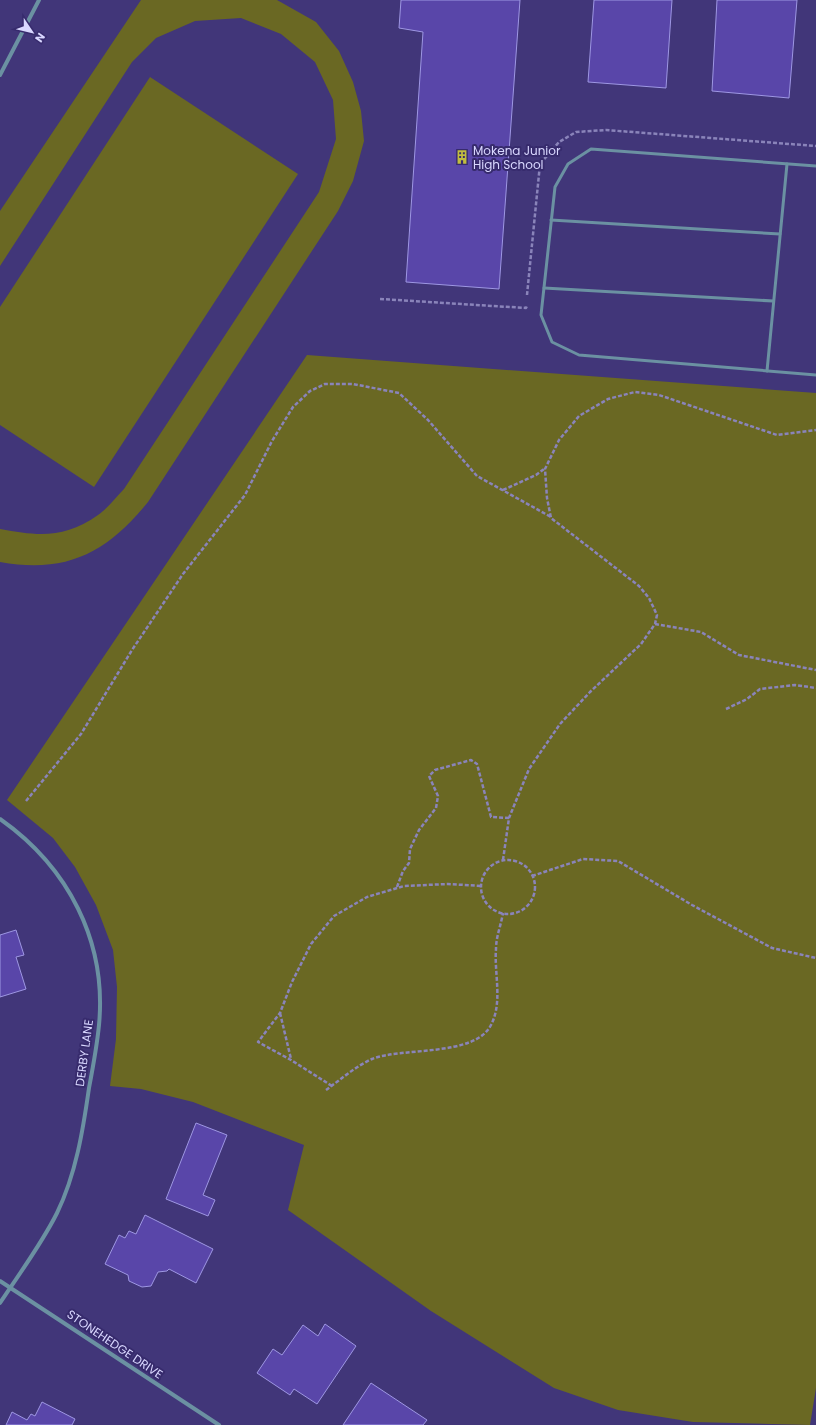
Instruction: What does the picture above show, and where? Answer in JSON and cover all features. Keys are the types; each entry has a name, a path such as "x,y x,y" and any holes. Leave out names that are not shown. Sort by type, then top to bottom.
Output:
{"street":[{"path":"0,75 39,0"},
{"name":"DERBY LANE","path":"0,819 17,831 41,854 69,891 81,913 90,936 97,964 99,994 99,1024 85,1120 78,1154 57,1213 37,1248 0,1303"},
{"name":"STONEHEDGE DRIVE","path":"0,1281 219,1425"}],"lane":[{"path":"816,166 591,149 568,164 555,187 541,315 552,342 578,355 816,375"},
{"path":"767,371 787,164"},
{"path":"551,220 780,234"},
{"path":"544,288 774,301"}],"path":[{"path":"380,299 526,308 540,164 559,142 576,132 606,130 816,146"},
{"path":"26,802 80,734 132,650 183,574 245,495 272,441 293,407 310,391 325,384 353,384 399,393 428,420 477,476 551,518 639,586 649,598 657,615 655,624 641,644 590,692 560,724 529,769 509,818 502,860"},
{"path":"551,518 547,498 545,469 559,440 579,416 608,399 635,392 659,395 777,436 816,430"},
{"path":"503,490 536,475 545,469"},
{"path":"655,624 701,632 739,655 816,670"},
{"path":"726,709 747,699 760,689 795,685 816,688"},
{"path":"398,888 403,871 410,863 410,849 419,830 436,808 438,796 429,776 435,770 471,760 477,764 492,817 509,818"},
{"path":"532,876 583,859 618,861 692,905 772,948 816,958"},
{"path":"502,860 513,860 523,864 532,876 534,892 530,901 518,911 503,913 493,909 486,902 482,892 482,886 485,872 493,865 502,860"},
{"path":"332,1086 291,1060 258,1042 280,1013 292,982 311,944 334,916 367,897 404,886 448,884 482,886"},
{"path":"326,1090 371,1060 393,1054 446,1050 478,1038 491,1026 496,1008 496,948 503,913"},
{"path":"280,1013 291,1060"}],"shaded area":[{"path":"141,0 277,0 316,22 339,51 353,82 361,111 364,141 353,181 338,211 148,502 133,520 101,547 83,556 65,562 45,565 24,565 0,562 0,529 39,534 62,532 86,523 108,506 124,489 319,192 336,139 333,100 315,62 281,34 241,18 195,21 156,38 132,62 0,266 0,211"},
{"path":"150,77 298,174 94,487 0,425 0,307"},
{"path":"307,355 816,393 816,1388 810,1425 693,1422 618,1410 554,1388 431,1311 288,1210 304,1145 193,1102 141,1089 110,1086 116,1039 117,987 113,950 96,905 75,867 53,838 7,800"}],"building":[{"name":"Mokena Junior High School","path":"401,0 520,0 499,289 406,282 423,32 399,28"},
{"path":"594,0 672,0 666,88 588,82"},
{"path":"717,0 797,0 789,98 712,91"},
{"path":"16,930 24,955 16,957 26,989 0,997 0,935"},
{"path":"196,1123 227,1135 203,1195 215,1200 208,1216 166,1199"},
{"path":"145,1215 213,1249 196,1283 169,1269 167,1271 158,1272 151,1286 142,1287 129,1281 128,1275 105,1264 119,1235 125,1238 129,1231 136,1234"},
{"path":"325,1324 356,1346 317,1404 294,1389 290,1395 257,1373 273,1349 282,1355 303,1325 318,1336"},
{"path":"371,1383 427,1420 423,1425 343,1425"},
{"path":"42,1402 75,1419 72,1425 6,1425 12,1412 27,1420 31,1414 35,1416"}],"place":[{"name":"Mokena Junior High School","path":"462,157"}]}
